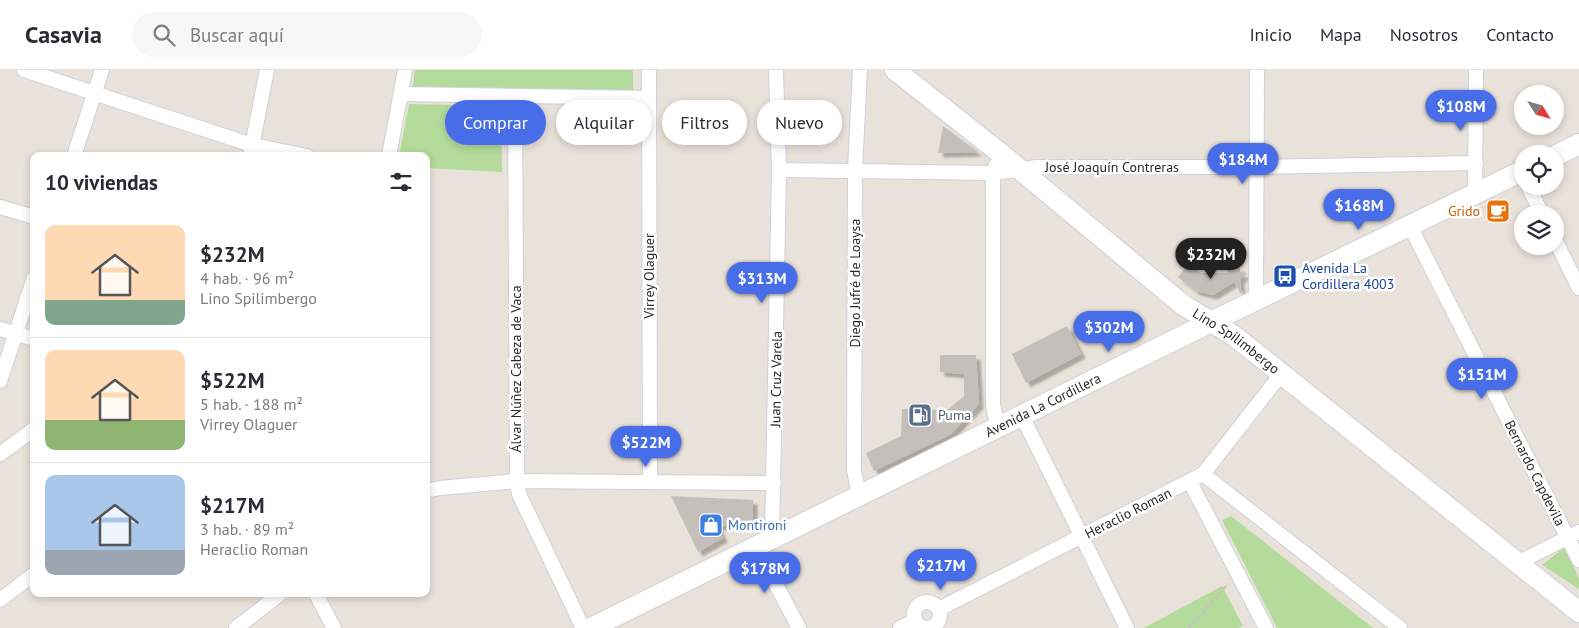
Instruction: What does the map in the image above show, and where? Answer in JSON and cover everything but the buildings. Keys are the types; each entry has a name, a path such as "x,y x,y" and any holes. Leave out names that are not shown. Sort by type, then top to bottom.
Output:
{"main road":[{"name":"Lino Spilimbergo","path":"895,70 914,77 1020,170 1183,305 1234,335 1579,612"},
{"path":"1564,152 1579,144"},
{"name":"Avenida La Cordillera","path":"591,628 1211,322 1475,194 1514,180"}],"street":[{"path":"24,70 95,92 251,150 270,152"},
{"path":"75,152 102,70"},
{"path":"251,150 267,70"},
{"path":"390,152 405,70"},
{"name":"Virrey Olaguer","path":"649,70 650,482"},
{"name":"Juan Cruz Varela","path":"764,542 774,483 779,170 776,70"},
{"name":"Diego Jufré de Loaysa","path":"859,496 854,470 855,170 860,70"},
{"path":"1256,301 1257,70"},
{"path":"1475,194 1476,70"},
{"path":"401,94 649,98"},
{"name":"Álvar Núñez Cabeza de Vaca","path":"514,96 517,481 522,503 584,628"},
{"path":"998,428 993,405 993,173 1000,153"},
{"name":"José Joaquín Contreras","path":"779,170 993,173 1037,167 1258,167 1476,163"},
{"path":"0,207 30,217"},
{"name":"Bernardo Capdevila","path":"1410,226 1573,535 1579,560"},
{"path":"1562,255 1579,288"},
{"path":"0,381 30,290"},
{"path":"0,329 30,338"},
{"name":"Heraclio Roman","path":"900,628 915,620 917,624 924,628 933,627 939,621 939,609 1203,474 1282,374"},
{"path":"1022,416 1080,537 1127,628"},
{"path":"0,454 30,432"},
{"path":"1203,474 1400,628"},
{"path":"430,490 517,481 774,483"},
{"path":"1190,482 1266,628"},
{"path":"1517,563 1573,535"},
{"path":"764,542 799,628"},
{"path":"0,600 30,577"},
{"path":"236,628 276,597"},
{"path":"318,597 334,628"}],"path":[{"path":"1189,628 1238,573"}],"green space":[{"path":"415,70 633,70 633,93 412,91"},
{"path":"409,104 445,105 445,145 502,145 502,172 430,168 430,152 400,152"},
{"path":"1231,516 1373,628 1277,628 1222,520"},
{"path":"1565,547 1579,579 1579,589 1542,565"},
{"path":"1222,586 1243,626 1239,628 1144,628"}],"place":[{"name":"Grido","path":"1498,211"},
{"name":"Avenida La Cordillera 4003","path":"1285,276"},
{"name":"Puma","path":"920,415"},
{"name":"Montironi","path":"711,525"}]}
